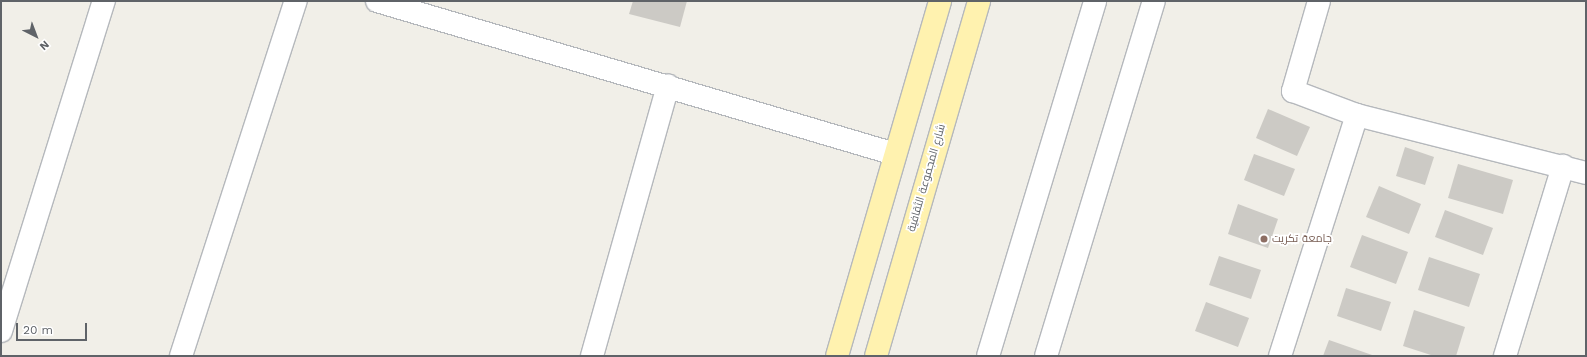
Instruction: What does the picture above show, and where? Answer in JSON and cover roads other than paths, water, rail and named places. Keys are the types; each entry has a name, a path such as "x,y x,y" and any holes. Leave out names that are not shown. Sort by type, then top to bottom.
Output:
{"main road":[{"path":"837,356 940,1"},
{"name":"شارع المجموعة الثقافية","path":"876,356 979,1"}],"street":[{"path":"1,331 104,1"},
{"path":"182,356 296,1"},
{"path":"377,1 668,85 895,154"},
{"path":"988,356 1095,1"},
{"path":"1046,356 1154,1"},
{"path":"1319,1 1293,91 1357,115 1586,173"},
{"path":"592,356 668,85"},
{"path":"1280,356 1357,115"},
{"path":"1505,356 1563,166"}],"place":[{"name":"جامعة تكريت","path":"1264,239"}]}
